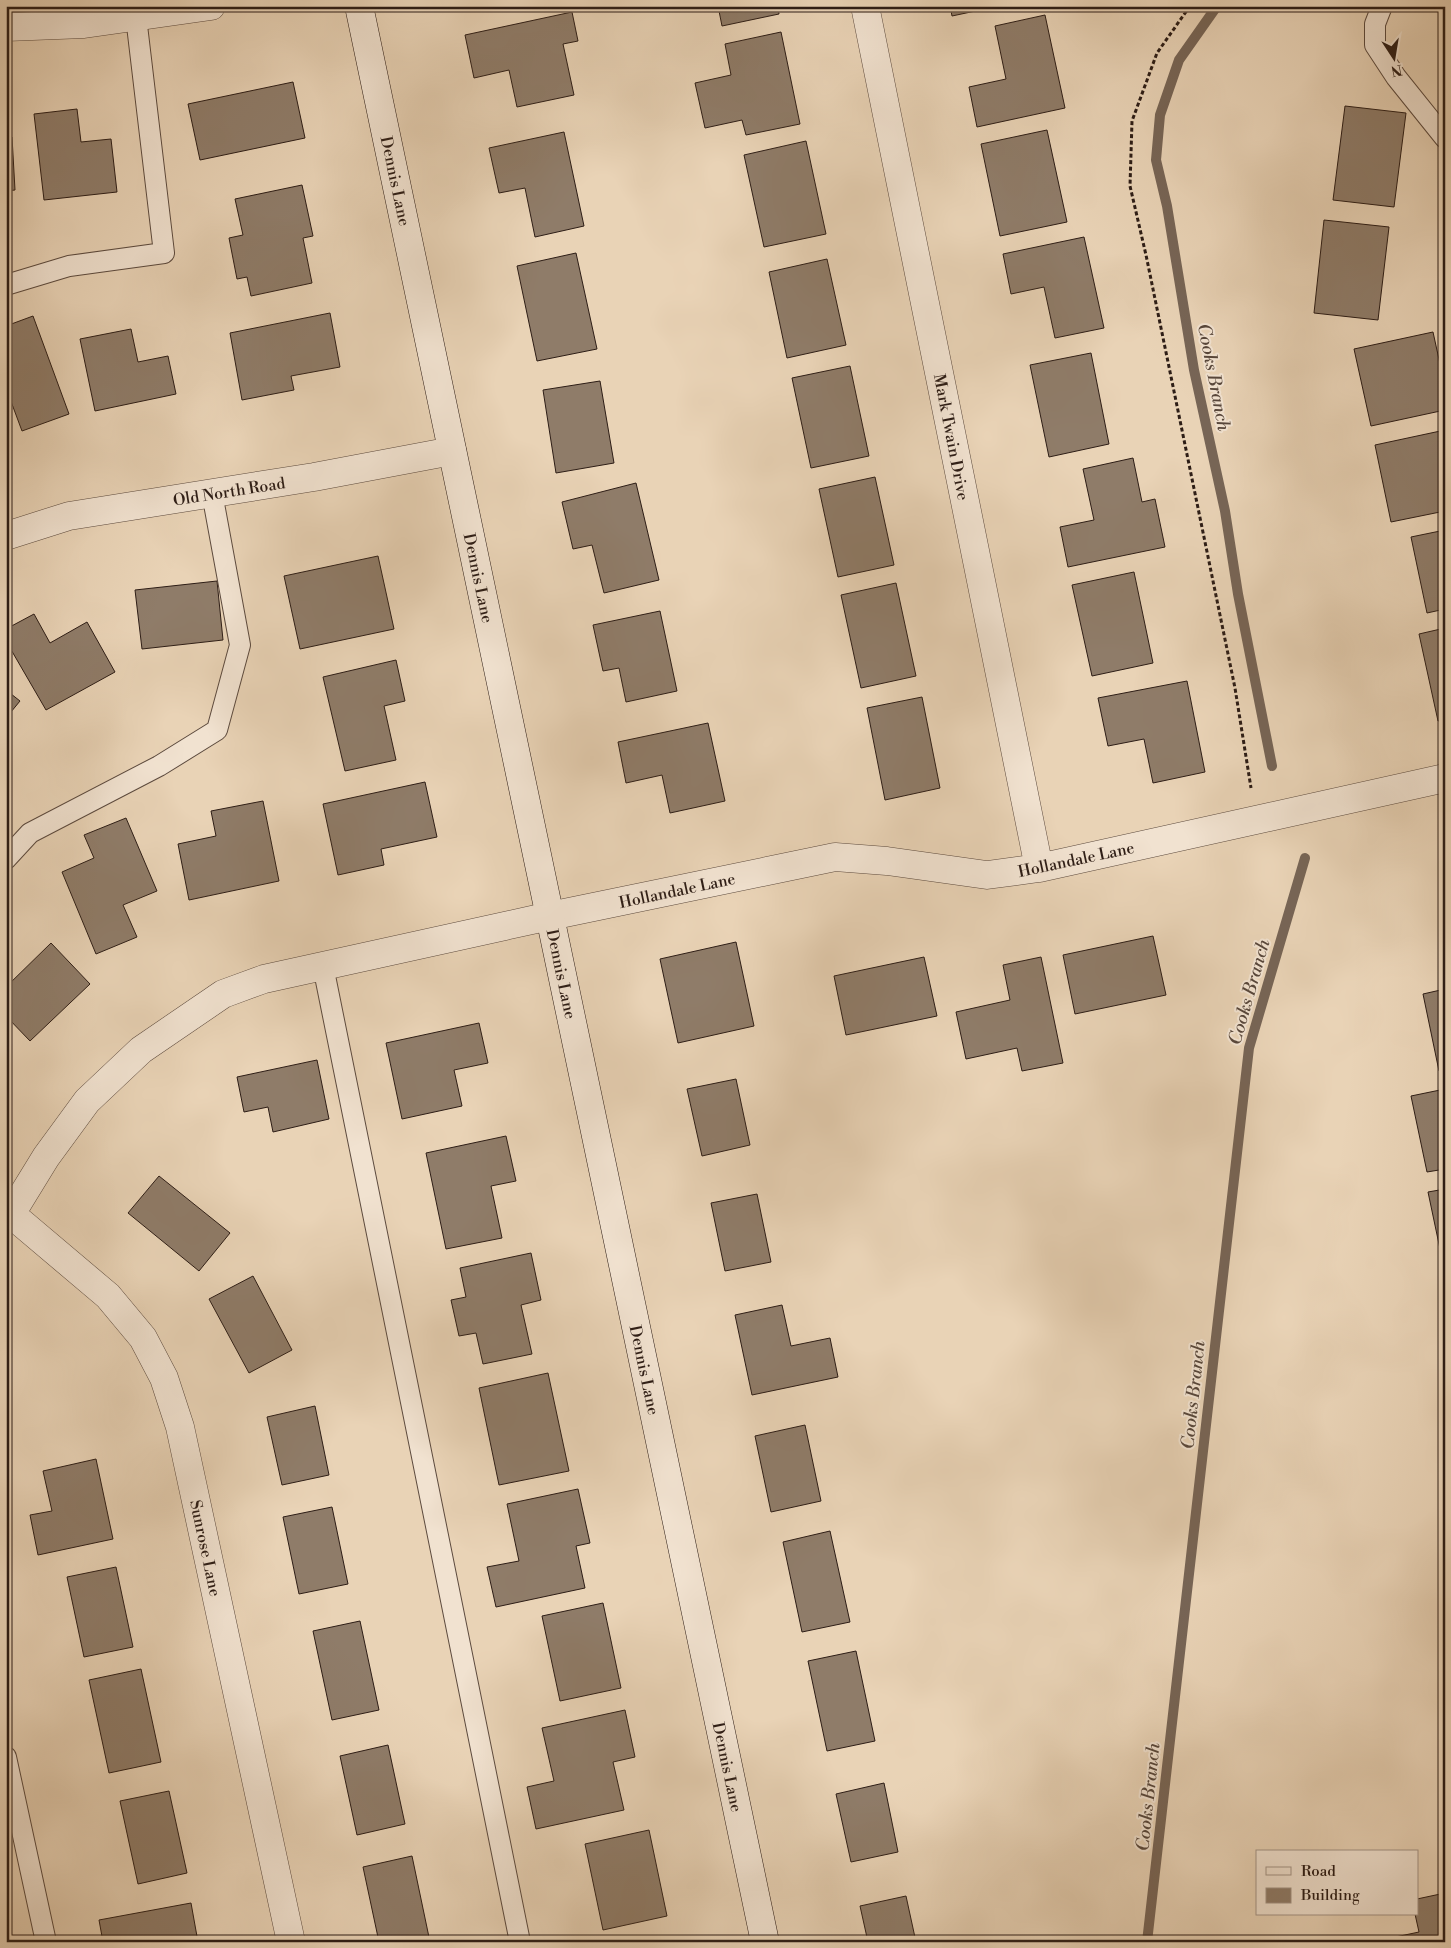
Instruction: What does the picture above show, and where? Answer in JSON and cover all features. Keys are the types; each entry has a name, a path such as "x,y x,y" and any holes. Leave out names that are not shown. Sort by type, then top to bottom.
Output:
{"street":[{"path":"6,27 84,24 211,6"},
{"name":"Dennis Lane","path":"359,6 765,1942"},
{"name":"Mark Twain Drive","path":"865,6 1039,868"},
{"name":"Old North Road","path":"6,536 69,516 314,477 452,451"},
{"name":"Hollandale Lane","path":"9,1216 46,1157 87,1101 141,1050 223,994 264,979 550,916 835,857 887,861 988,875 1039,868 1445,778"},
{"name":"Sunrose Lane","path":"9,1216 108,1296 143,1338 164,1378 180,1427 291,1942"}],"lane":[{"path":"1382,6 1375,24 1375,44 1396,77 1445,138"},
{"path":"6,285 70,266 164,253 136,17"},
{"path":"6,859 30,833 159,766 217,730 240,645 212,494"},
{"path":"323,966 520,1942"},
{"path":"6,1757 46,1942"}],"path":[{"path":"1190,6 1157,53 1132,121 1130,186 1146,255 1235,688 1257,820"}],"building":[{"path":"718,6 778,6 779,14 722,26"},
{"path":"950,6 999,6 952,16"},
{"path":"572,12 578,41 563,44 574,95 517,107 509,70 474,78 465,35"},
{"path":"1045,15 1065,108 977,127 969,87 1006,79 995,26"},
{"path":"781,32 800,124 746,135 742,120 705,128 695,83 731,75 725,44"},
{"path":"293,82 305,138 200,160 188,104"},
{"path":"1345,106 1406,113 1394,207 1333,200"},
{"path":"77,109 81,142 111,139 117,192 44,200 34,114"},
{"path":"1047,130 1067,222 1000,236 981,144"},
{"path":"564,132 584,226 535,237 525,188 499,193 489,148"},
{"path":"6,137 12,137 15,190 6,191"},
{"path":"806,141 826,234 764,247 744,155"},
{"path":"302,185 313,236 303,238 312,283 251,296 247,277 237,279 229,238 243,235 235,199"},
{"path":"1324,220 1389,227 1378,320 1314,313"},
{"path":"1084,237 1104,328 1055,338 1044,287 1011,294 1003,254"},
{"path":"576,253 597,349 537,361 517,266"},
{"path":"827,259 846,345 787,358 769,272"},
{"path":"330,313 340,367 291,376 294,390 242,400 230,333"},
{"path":"33,316 69,414 22,431 6,388 6,326"},
{"path":"131,329 138,362 168,356 176,394 95,411 80,339"},
{"path":"1433,332 1445,387 1445,410 1371,426 1354,349"},
{"path":"1091,353 1109,444 1049,457 1030,365"},
{"path":"850,366 869,456 811,468 792,378"},
{"path":"600,381 614,463 556,473 543,390"},
{"path":"1445,430 1445,511 1391,522 1375,445"},
{"path":"1133,458 1142,502 1155,499 1165,547 1068,567 1060,527 1094,520 1083,469"},
{"path":"875,477 894,565 838,577 819,489"},
{"path":"636,483 659,580 604,593 592,545 573,549 562,502"},
{"path":"1445,530 1445,609 1427,613 1411,537"},
{"path":"378,556 394,629 300,649 284,576"},
{"path":"1134,572 1153,663 1092,676 1072,585"},
{"path":"217,581 223,640 142,649 135,590"},
{"path":"896,583 916,676 861,688 841,595"},
{"path":"660,611 677,691 626,702 619,668 603,671 593,625"},
{"path":"34,614 50,643 87,622 115,672 46,710 6,641 6,629"},
{"path":"1445,628 1445,719 1438,721 1419,634"},
{"path":"396,660 405,701 384,706 396,760 345,771 323,677"},
{"path":"1187,681 1205,772 1153,783 1144,739 1108,746 1098,698"},
{"path":"6,690 20,701 6,718"},
{"path":"922,697 940,788 885,800 867,708"},
{"path":"708,723 725,801 670,813 662,775 626,783 618,742"},
{"path":"425,782 437,837 381,849 384,865 338,875 323,804"},
{"path":"263,801 279,881 189,900 178,844 216,836 211,811"},
{"path":"126,818 157,891 123,905 137,937 96,954 62,872 94,858 84,835"},
{"path":"1153,936 1166,995 1075,1014 1063,955"},
{"path":"736,942 754,1026 678,1043 660,959"},
{"path":"51,943 90,984 30,1041 6,1016 6,987"},
{"path":"924,957 937,1016 846,1035 834,976"},
{"path":"1041,957 1063,1063 1022,1071 1017,1048 966,1059 956,1012 1010,1000 1003,965"},
{"path":"1445,989 1445,1070 1439,1071 1423,994"},
{"path":"479,1023 488,1063 454,1070 462,1106 402,1119 386,1043"},
{"path":"317,1060 329,1119 273,1132 268,1107 244,1112 237,1077"},
{"path":"736,1079 750,1145 702,1156 687,1089"},
{"path":"1445,1089 1445,1169 1427,1172 1411,1096"},
{"path":"506,1136 516,1181 491,1186 502,1238 446,1249 426,1153"},
{"path":"159,1176 230,1233 199,1271 128,1213"},
{"path":"1445,1189 1445,1268 1444,1268 1428,1192"},
{"path":"757,1194 771,1262 725,1271 711,1203"},
{"path":"531,1253 541,1300 521,1305 532,1354 483,1364 476,1333 459,1336 451,1300 466,1297 460,1268"},
{"path":"253,1276 292,1350 249,1373 209,1299"},
{"path":"782,1305 791,1346 830,1338 838,1377 752,1395 735,1315"},
{"path":"548,1373 569,1471 499,1485 479,1388"},
{"path":"315,1406 329,1475 282,1485 267,1417"},
{"path":"805,1425 821,1501 771,1512 755,1436"},
{"path":"96,1459 113,1539 38,1555 30,1515 52,1511 43,1471"},
{"path":"578,1489 590,1543 576,1546 585,1588 496,1607 487,1567 519,1561 507,1504"},
{"path":"332,1507 348,1584 299,1594 283,1517"},
{"path":"830,1531 850,1622 802,1632 783,1542"},
{"path":"116,1567 133,1647 84,1657 67,1577"},
{"path":"603,1603 621,1688 560,1701 542,1616"},
{"path":"360,1621 379,1710 332,1720 313,1631"},
{"path":"856,1651 875,1741 827,1751 808,1661"},
{"path":"141,1669 161,1762 109,1773 89,1680"},
{"path":"625,1710 635,1757 613,1762 624,1810 536,1829 527,1787 554,1781 542,1728"},
{"path":"388,1745 405,1824 357,1835 340,1756"},
{"path":"884,1783 898,1852 851,1862 836,1794"},
{"path":"169,1791 187,1873 138,1884 120,1801"},
{"path":"649,1830 667,1916 603,1930 585,1844"},
{"path":"412,1856 430,1942 379,1942 363,1867"},
{"path":"1445,1893 1445,1942 1386,1942 1386,1939 1419,1932 1415,1916 1418,1916 1418,1899"},
{"path":"906,1896 916,1942 868,1942 860,1906"},
{"path":"191,1903 198,1942 143,1942 143,1939 126,1942 103,1942 99,1920"}],"waterway":[{"name":"Cooks Branch","path":"1217,6 1179,60 1160,115 1156,160 1167,206 1194,370 1225,511 1238,594 1272,766"},
{"name":"Cooks Branch","path":"1147,1942 1249,1048 1305,858"}]}
